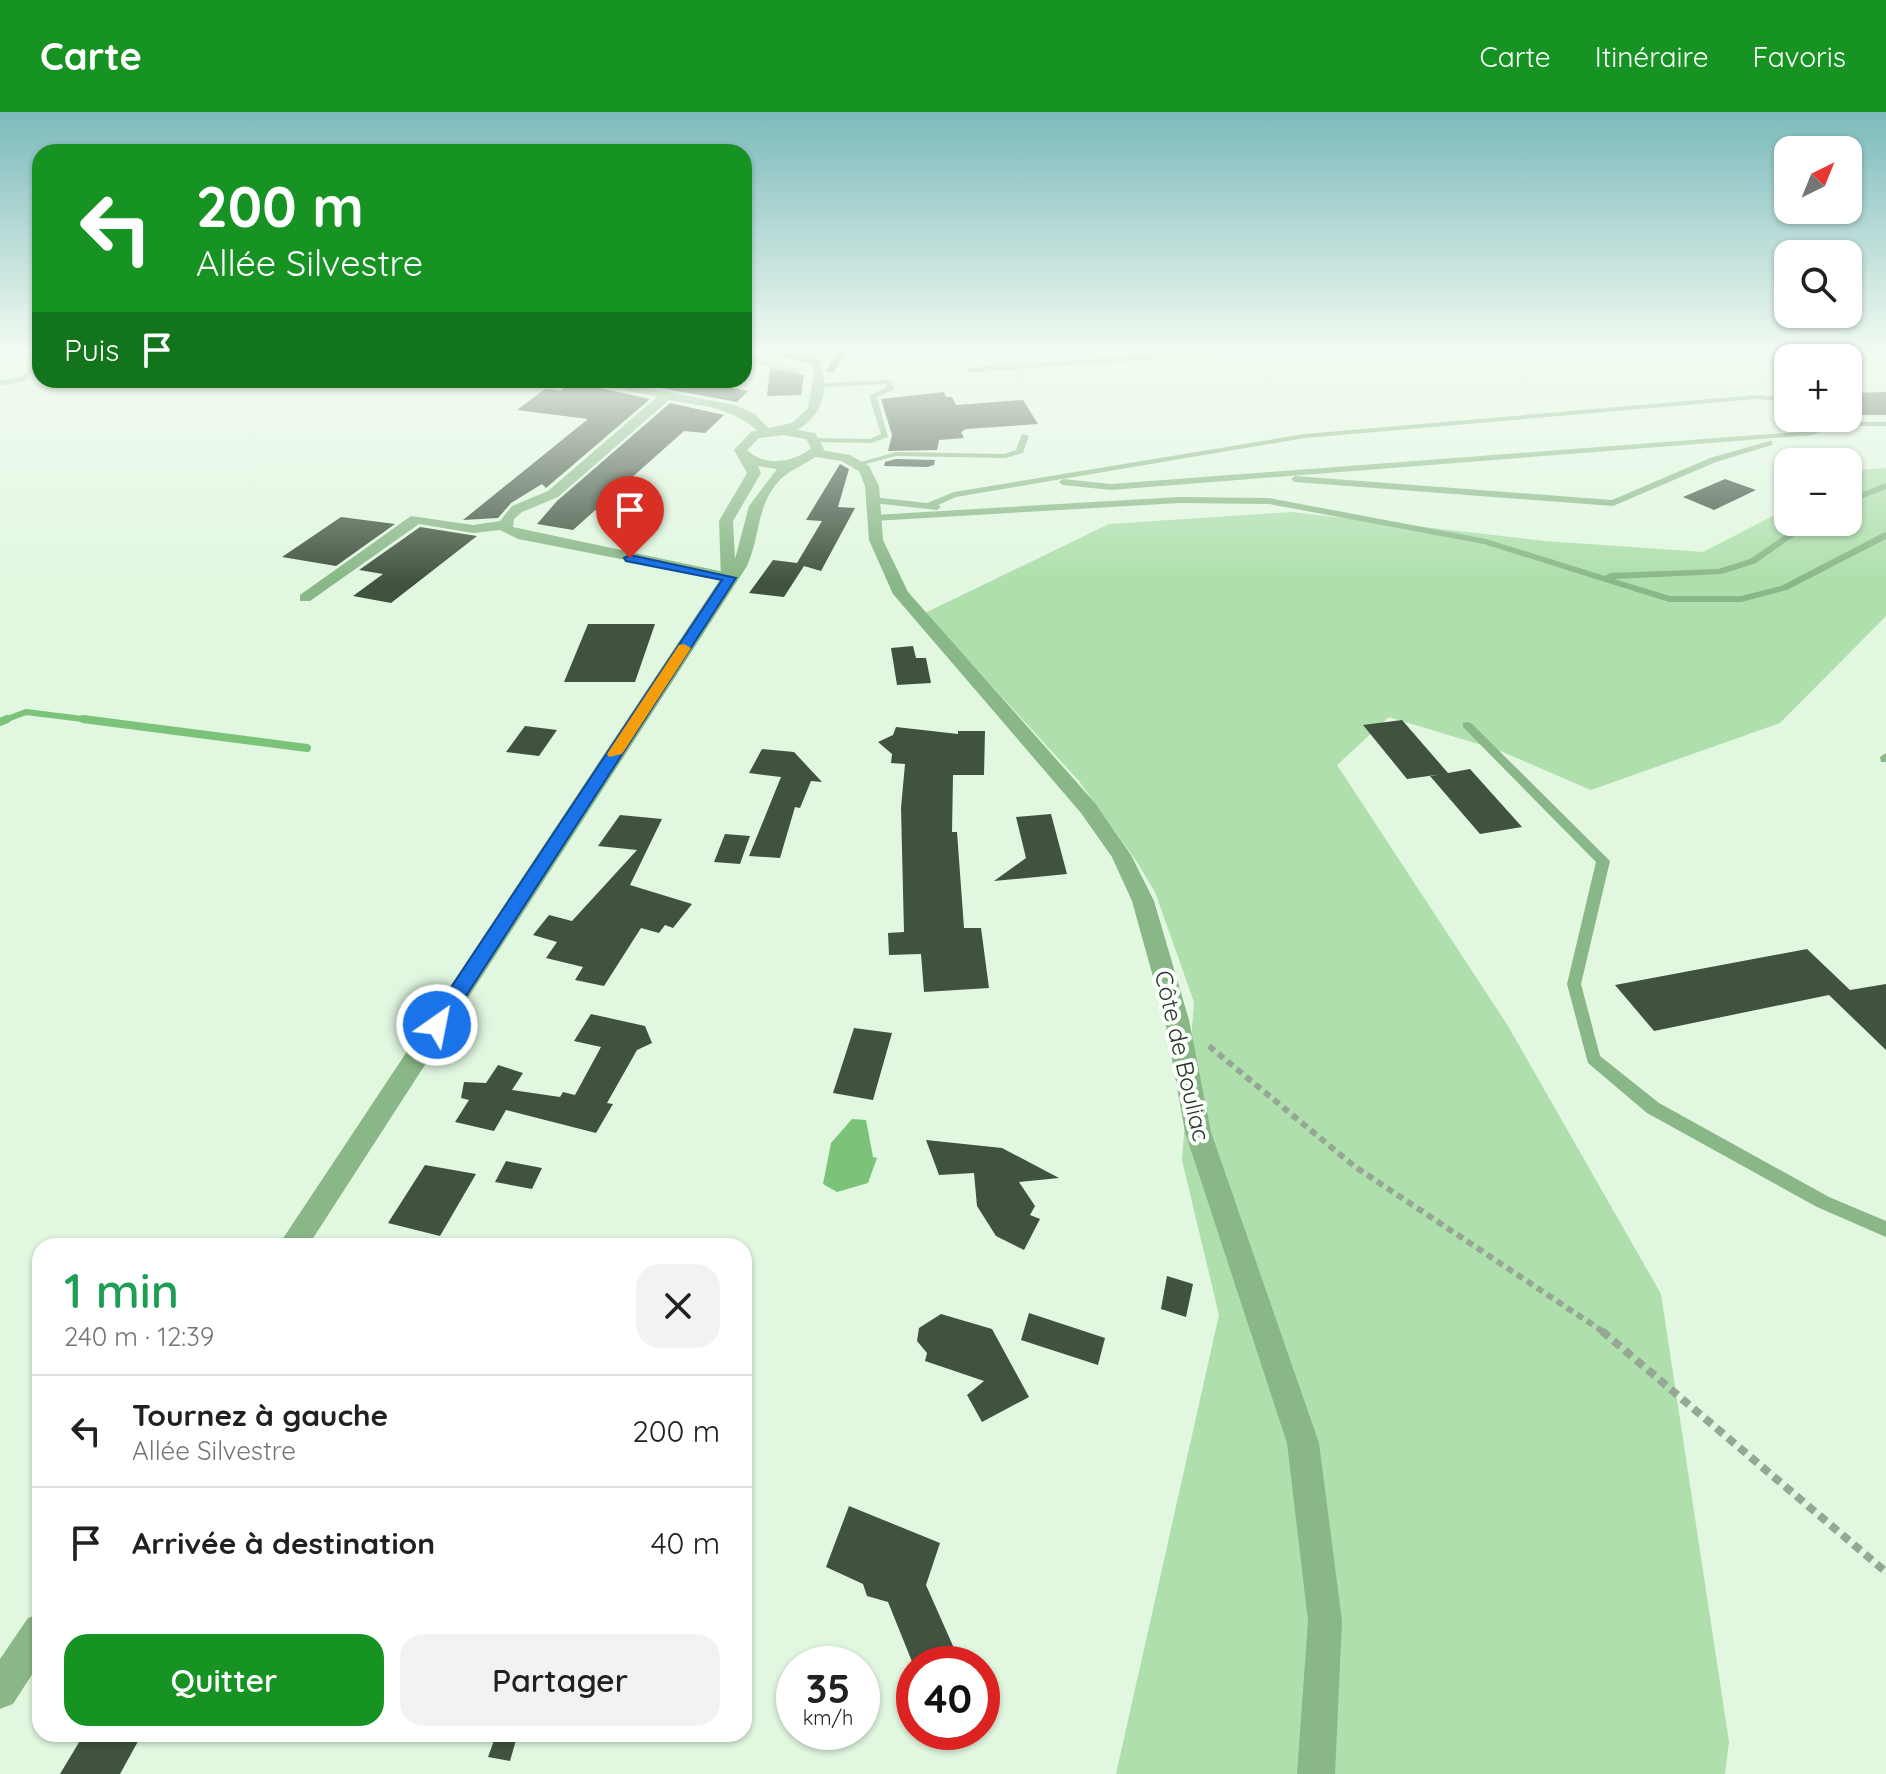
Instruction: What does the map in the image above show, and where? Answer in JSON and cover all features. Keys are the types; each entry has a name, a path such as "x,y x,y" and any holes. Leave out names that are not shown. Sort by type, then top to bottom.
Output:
{"street":[{"path":"505,525 517,509 553,494 630,428"},
{"path":"762,428 766,432"},
{"path":"729,578 726,521 754,473 749,459 740,450 742,444 766,432 793,428"},
{"path":"297,1238 729,578 743,564 750,521 775,475 797,461 814,443 820,428"},
{"path":"784,431 858,464"},
{"path":"749,459 772,464 797,461"},
{"name":"Côte de Bouliac","path":"858,464 871,481 877,543 891,576 914,612 1016,722 1088,808 1121,855 1143,901 1177,1020 1198,1132 1303,1443 1325,1621 1316,1774"},
{"path":"305,598 416,519 473,529 505,525 518,535 729,578"},
{"path":"725,540 748,538"},
{"path":"0,1691 32,1642"}],"lane":[{"path":"814,443 871,441 885,435 883,428"},
{"path":"930,505 954,495 1305,436 1403,428"},
{"path":"1043,480 1111,487 1814,432"},
{"path":"1230,476 1348,481 1613,503 1713,460 1791,435"},
{"path":"858,464 896,454 1005,456 1020,451 1025,436"},
{"path":"1862,495 1886,486"},
{"path":"874,509 965,514 1179,500 1269,501 1486,542 1669,599 1741,599 1784,588 1886,535"},
{"path":"874,509 930,505 965,514"},
{"path":"1594,576 1719,572 1753,561 1790,536"},
{"path":"1467,725 1603,861 1574,984 1593,1059 1653,1108 1823,1202 1886,1229"}],"path":[{"path":"1177,1020 1354,1166 1594,1324 1886,1572"}],"shaded area":[{"path":"1886,468 1886,616 1780,723 1591,790 1498,750 1389,717 1337,765 1508,1026 1661,1294 1729,1742 1725,1774 1116,1774 1219,1315 1182,1160 1194,1002 1155,892 1137,862 1079,781 925,613 1109,524 1292,512 1545,541 1703,552 1774,515 1774,536 1862,536 1862,470"},
{"path":"852,1119 866,1120 873,1157 877,1158 868,1183 837,1192 823,1184 831,1143"}],"building":[{"path":"577,428 617,428 546,488 542,484 511,503 498,518 463,520"},
{"path":"642,428 711,428 705,433 684,431 573,530 537,524 557,501"},
{"path":"890,428 987,428 966,429 961,432 964,438 939,440 937,450 888,451 892,435"},
{"path":"896,459 935,460 934,465 927,467 884,466 885,462"},
{"path":"840,464 849,469 838,507 855,508 821,571 804,566 784,597 749,593 773,560 797,563 822,521 806,520"},
{"path":"1725,479 1756,490 1714,510 1683,497"},
{"path":"341,517 395,524 336,566 282,557"},
{"path":"420,527 477,536 391,603 353,596 383,574 359,570"},
{"path":"588,624 655,624 635,682 564,682"},
{"path":"913,646 916,658 926,658 931,683 897,685 891,648"},
{"path":"1402,720 1448,773 1470,769 1522,827 1480,834 1430,776 1443,774 1407,779 1363,725"},
{"path":"525,726 557,730 539,756 506,752"},
{"path":"896,727 958,734 958,731 985,731 984,775 953,775 952,832 957,832 964,928 981,928 989,988 924,992 921,954 889,955 888,933 904,932 901,808 905,764 891,763 892,754 878,742 893,735"},
{"path":"762,749 794,752 822,782 811,781 800,808 795,807 780,858 749,856 781,777 749,773"},
{"path":"1051,814 1067,874 994,881 1026,858 1016,817"},
{"path":"620,815 662,819 630,885 692,904 673,928 665,925 659,933 641,928 604,986 575,980 583,967 546,958 557,942 533,935 549,915 572,921 637,850 598,846"},
{"path":"725,834 750,836 740,864 714,862"},
{"path":"1807,949 1850,990 1886,984 1886,1050 1829,995 1654,1031 1615,985"},
{"path":"591,1014 645,1026 652,1043 637,1050 607,1103 613,1104 596,1133 506,1110 494,1131 455,1122 469,1100 461,1098 464,1082 486,1083 498,1065 523,1073 512,1090 560,1097 563,1092 575,1095 601,1047 574,1041"},
{"path":"854,1028 892,1033 873,1100 833,1093"},
{"path":"926,1140 1002,1148 1059,1178 1019,1182 1035,1206 1030,1215 1040,1219 1024,1250 996,1236 977,1206 974,1173 939,1175"},
{"path":"506,1161 542,1168 532,1189 495,1182"},
{"path":"425,1165 476,1174 440,1236 388,1223"},
{"path":"1167,1276 1193,1284 1186,1317 1161,1309"},
{"path":"1029,1313 1105,1338 1098,1365 1021,1340"},
{"path":"941,1314 992,1329 1029,1397 982,1422 967,1395 984,1381 925,1361 927,1353 917,1341 919,1328"},
{"path":"849,1506 940,1543 926,1585 953,1646 906,1646 888,1602 867,1596 863,1584 826,1567"},
{"path":"79,1742 138,1742 120,1774 60,1774"},
{"path":"493,1742 515,1742 510,1761 488,1757"}],"waterway":[{"path":"5,720 26,712 87,720"},
{"path":"83,719 87,720"},
{"path":"0,722 5,720"},
{"path":"87,720 99,721"},
{"path":"87,720 307,748"}],"slow traffic":[{"path":"614,754 684,648"}],"route":[{"path":"437,1025 729,578 630,558"}]}
